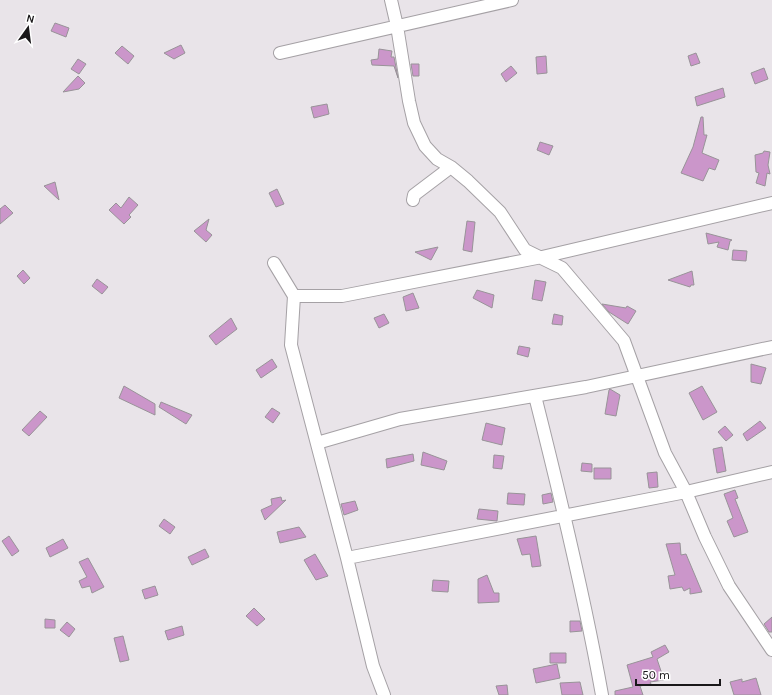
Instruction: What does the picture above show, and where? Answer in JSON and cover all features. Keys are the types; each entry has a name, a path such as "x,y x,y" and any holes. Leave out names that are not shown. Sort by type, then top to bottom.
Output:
{"street":[{"path":"391,0 414,123 425,146 437,159 451,167 500,212 526,250 531,254 542,257 562,268 624,341 665,453 686,492 705,537 729,586 772,650"},
{"path":"280,53 512,0"},
{"path":"413,200 414,195 451,167"},
{"path":"294,296 342,296 542,257 772,203"},
{"path":"274,263 294,296 291,345 347,558 373,666 384,695"},
{"path":"317,443 400,420 638,376 772,347"},
{"path":"535,396 565,516 602,695"},
{"path":"347,558 686,492 772,472"}],"building":[{"path":"55,23 69,28 66,37 51,31"},
{"path":"181,45 185,53 174,59 164,53"},
{"path":"122,46 134,56 128,64 115,53"},
{"path":"379,49 392,51 391,57 394,57 398,78 394,66 372,65 371,60 378,59"},
{"path":"696,53 700,63 691,66 688,56"},
{"path":"546,56 547,73 537,74 536,57"},
{"path":"78,59 86,64 79,74 71,69"},
{"path":"411,64 419,64 419,76 413,76"},
{"path":"511,66 517,73 506,82 501,74"},
{"path":"764,68 768,79 755,84 751,73"},
{"path":"78,76 85,83 79,89 63,92"},
{"path":"723,88 725,97 697,106 695,97"},
{"path":"327,104 329,114 314,118 311,107"},
{"path":"701,117 703,117 704,135 707,135 702,153 719,160 715,170 709,168 703,181 681,173 693,147"},
{"path":"540,142 553,146 549,155 537,150"},
{"path":"764,151 770,152 768,165 770,174 767,173 765,186 756,183 759,173 756,172 755,155 763,153"},
{"path":"55,182 59,200 44,186"},
{"path":"277,189 284,204 276,207 269,193"},
{"path":"129,197 138,205 129,215 131,217 124,224 109,210 116,203 121,208"},
{"path":"5,205 13,213 0,224 0,209"},
{"path":"209,219 206,230 212,235 206,242 194,231"},
{"path":"467,221 475,222 472,252 463,250"},
{"path":"706,233 732,240 730,241 728,250 717,247 719,242 708,244"},
{"path":"438,247 431,260 415,252"},
{"path":"733,250 747,251 746,261 732,260"},
{"path":"23,270 30,278 24,284 17,276"},
{"path":"692,271 694,285 691,285 690,287 668,280"},
{"path":"97,279 108,287 102,294 92,286"},
{"path":"535,280 546,282 542,301 532,299"},
{"path":"477,290 494,295 492,308 473,298"},
{"path":"413,293 419,308 406,311 403,297"},
{"path":"602,304 626,308 627,306 636,311 628,324 609,312"},
{"path":"384,314 389,323 379,328 374,318"},
{"path":"554,314 563,316 562,325 552,324"},
{"path":"231,318 237,329 216,345 209,336"},
{"path":"519,346 530,348 528,357 517,354"},
{"path":"272,359 277,367 261,378 256,370"},
{"path":"751,364 766,368 761,384 751,382"},
{"path":"124,386 155,404 155,415 119,398"},
{"path":"702,386 717,412 703,420 689,393"},
{"path":"610,389 620,395 616,416 605,414"},
{"path":"161,402 192,415 186,424 159,407"},
{"path":"272,408 280,413 273,423 265,417"},
{"path":"40,411 47,417 29,436 22,430"},
{"path":"760,421 766,428 747,441 743,434"},
{"path":"486,423 505,428 502,445 482,440"},
{"path":"725,426 733,435 726,441 718,432"},
{"path":"722,447 726,471 717,473 713,449"},
{"path":"423,452 447,461 444,470 421,465"},
{"path":"413,454 414,461 387,468 386,459"},
{"path":"494,455 504,456 502,469 493,468"},
{"path":"582,463 592,464 592,472 581,471"},
{"path":"594,468 611,468 611,479 594,479"},
{"path":"657,472 658,487 649,488 647,473"},
{"path":"735,490 738,498 735,499 748,532 734,537 727,521 733,518 724,494"},
{"path":"508,493 525,494 524,505 507,504"},
{"path":"551,493 553,502 543,504 542,495"},
{"path":"281,497 282,501 286,500 265,520 261,510 272,505 271,499"},
{"path":"355,501 358,510 344,515 341,504"},
{"path":"479,509 498,511 497,521 477,519"},
{"path":"164,519 175,527 170,534 159,526"},
{"path":"299,527 306,537 280,543 277,532"},
{"path":"9,536 19,551 12,556 2,541"},
{"path":"536,536 541,566 532,567 530,554 522,555 517,539"},
{"path":"63,539 68,548 50,557 46,548"},
{"path":"680,543 681,555 686,554 702,592 690,594 690,588 684,591 682,587 670,589 668,576 675,575 666,544"},
{"path":"205,549 209,557 192,565 188,557"},
{"path":"315,554 328,576 316,580 304,560"},
{"path":"88,558 104,587 92,593 90,586 82,588 79,581 87,577 79,562"},
{"path":"487,575 494,593 499,593 499,602 478,603 478,579"},
{"path":"433,580 449,581 448,592 432,591"},
{"path":"155,586 158,595 145,599 142,590"},
{"path":"254,608 265,619 257,626 246,616"},
{"path":"772,617 772,632 769,632 764,624"},
{"path":"45,619 55,620 55,628 45,628"},
{"path":"570,621 580,621 582,631 570,632"},
{"path":"67,622 75,629 69,637 60,630"},
{"path":"182,626 184,635 168,640 165,631"},
{"path":"123,636 129,660 120,662 114,638"},
{"path":"665,645 669,652 657,659 664,680 650,682 651,684 640,686 643,695 615,695 615,691 633,687 627,665 653,657 651,652"},
{"path":"550,653 566,653 566,663 550,663"},
{"path":"557,664 560,678 536,683 533,669"},
{"path":"756,678 761,695 734,695 730,682 742,679 742,682"},
{"path":"580,682 583,695 562,695 560,683"},
{"path":"507,685 508,695 499,695 496,686"}]}
